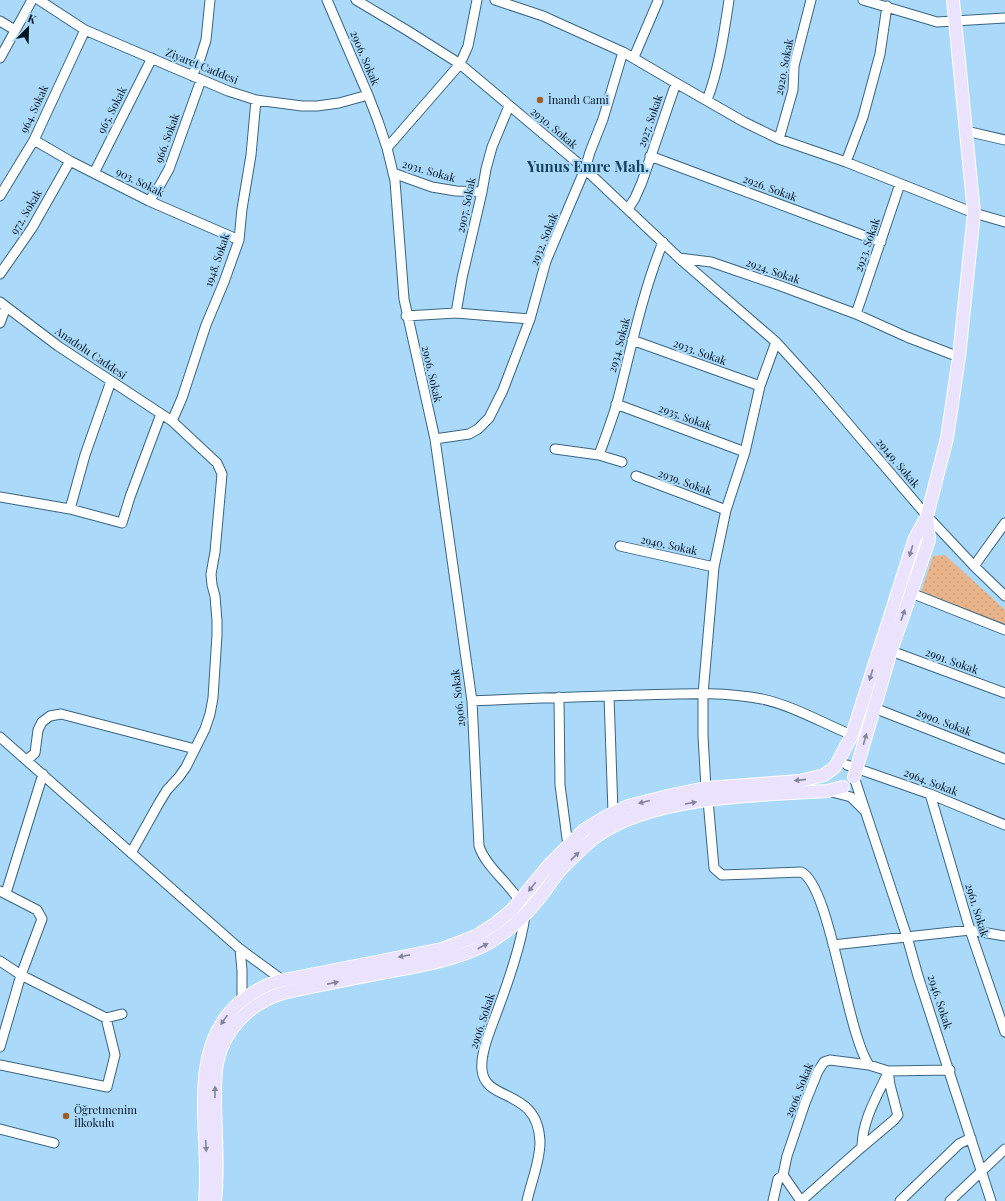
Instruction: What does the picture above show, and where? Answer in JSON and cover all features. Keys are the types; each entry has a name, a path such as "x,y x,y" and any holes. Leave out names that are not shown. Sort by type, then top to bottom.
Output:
{"main road":[{"path":"444,955 466,940 486,930 504,917 520,902 549,865 568,846 588,828 614,812 638,803 672,794 827,791 850,784 848,769 852,735 915,538 927,516 947,438 959,357 974,213 953,0"},
{"path":"848,769 874,708 891,651 929,540 927,516"},
{"path":"205,1201 207,1178 205,1072 215,1035 221,1023 230,1011 242,1001 265,986 290,985 444,955 487,944 507,930 536,903 558,873 589,842 622,822 675,806 707,794 805,780 848,769"},
{"path":"843,787 836,785 832,780 831,774 848,769"},
{"path":"215,1201 217,1178 215,1124 216,1073 221,1050 233,1027 247,1012 290,985"}],"street":[{"path":"0,58 32,0"},
{"name":"Ziyaret Caddesi","path":"40,0 85,30 228,91 256,100 302,106 317,106 339,103 368,95"},
{"path":"197,78 200,59 206,40 210,0"},
{"name":"2906. Sokak","path":"327,0 368,95 387,148 393,173 406,316 435,440 472,701 479,846 484,857 520,902 525,914 515,961 489,1033 482,1057 482,1067 483,1076 488,1086 522,1103 532,1114 536,1123 539,1134 539,1150 527,1201"},
{"name":"2930. Sokak","path":"356,0 460,64 585,169 679,258 776,342"},
{"path":"387,148 460,64 468,46 477,0"},
{"path":"495,0 542,16 634,57 676,84 744,122 779,138 846,162 974,213 1005,222"},
{"path":"707,100 714,79 729,0"},
{"name":"2920. Sokak","path":"779,138 793,90 794,66 811,0"},
{"path":"863,0 937,22 1005,18"},
{"path":"634,57 658,1"},
{"path":"846,162 863,117 880,54 887,6"},
{"path":"0,21 16,30"},
{"name":"964. Sokak","path":"0,196 34,140 85,30"},
{"path":"585,169 603,119 623,52"},
{"name":"965. Sokak","path":"94,173 152,58"},
{"name":"966. Sokak","path":"149,201 169,169 197,78"},
{"name":"2927. Sokak","path":"628,209 642,182 676,84"},
{"name":"1948. Sokak","path":"172,421 182,398 206,325 224,282 239,240 242,209 251,155 256,100"},
{"name":"2907. Sokak","path":"456,313 462,278 486,169 492,147 509,106"},
{"path":"966,131 1005,140"},
{"name":"903. Sokak","path":"34,140 70,161 149,201 239,240"},
{"name":"2926. Sokak","path":"650,156 881,242"},
{"name":"972. Sokak","path":"0,274 32,228 70,161"},
{"name":"2932. Sokak","path":"435,440 469,434 478,430 485,423 503,390 530,319 546,261 585,169"},
{"name":"2931. Sokak","path":"393,173 432,187 456,191 482,192"},
{"name":"2923. Sokak","path":"856,314 900,184"},
{"name":"2934. Sokak","path":"599,455 616,404 632,340 663,242"},
{"name":"2924. Sokak","path":"679,258 711,262 856,314 907,337 959,357"},
{"path":"0,323 3,305"},
{"name":"Anadolu Caddesi","path":"3,305 58,346 172,421 215,460 219,465 222,474 215,552 211,574 215,596 217,648 213,698 210,714 186,767 167,790 132,853"},
{"path":"406,316 456,313 530,319"},
{"name":"2933. Sokak","path":"632,340 760,386"},
{"path":"776,342 760,386 745,452 726,510 714,567 703,694 703,736 714,868 722,875 796,872 806,874 812,883 826,918 858,1037 865,1058 870,1065"},
{"name":"29149. Sokak","path":"776,342 816,386 927,516 974,566 1005,596"},
{"path":"70,509 85,455 111,381"},
{"name":"2935. Sokak","path":"616,404 745,452"},
{"path":"0,497 70,509 122,523 130,497 161,414"},
{"path":"555,449 599,455 622,462"},
{"name":"2939. Sokak","path":"636,476 726,510"},
{"path":"974,566 1005,523"},
{"name":"2940. Sokak","path":"620,546 714,567"},
{"path":"910,593 1005,630"},
{"name":"2991. Sokak","path":"891,651 1005,693"},
{"path":"472,701 559,697 703,694 750,697 777,703 852,735"},
{"path":"609,696 614,812"},
{"path":"559,697 560,785 568,846"},
{"name":"2990. Sokak","path":"874,708 1005,759"},
{"path":"27,760 35,753 38,730 42,722 50,716 61,714 195,749"},
{"path":"0,737 240,949 290,985"},
{"name":"2964. Sokak","path":"848,769 930,794 1005,824"},
{"name":"2946. Sokak","path":"848,769 862,798 864,811 907,937 918,976 950,1070 991,1201"},
{"path":"0,1047 22,975 42,919 37,910 3,892 43,774"},
{"path":"843,787 864,811"},
{"path":"827,791 851,797"},
{"name":"2961. Sokak","path":"930,794 970,930 1005,1032"},
{"path":"833,945 970,930 1005,936"},
{"path":"240,949 242,1001"},
{"path":"0,961 22,975 106,1018 122,1014"},
{"path":"0,1065 107,1087 115,1055 106,1018"},
{"name":"2906. Sokak","path":"773,1201 778,1179 783,1174 784,1165 806,1103 818,1071 824,1062 830,1060 870,1065 888,1072 950,1070"},
{"path":"783,1174 801,1201 894,1120 898,1115 888,1072"},
{"path":"862,1147 862,1136 868,1117 888,1072"},
{"path":"0,1129 54,1143"},
{"path":"900,1201 959,1144 971,1138"},
{"path":"950,1201 1005,1149"}],"shaded area":[{"path":"945,555 1005,610 1005,626 921,592 933,556"}],"place":[{"name":"İnandı Cami","path":"540,100"},
{"name":"Öğretmenim İlkokulu","path":"66,1116"}],"district":[{"name":"Yunus Emre Mah.","path":"588,167"}]}
